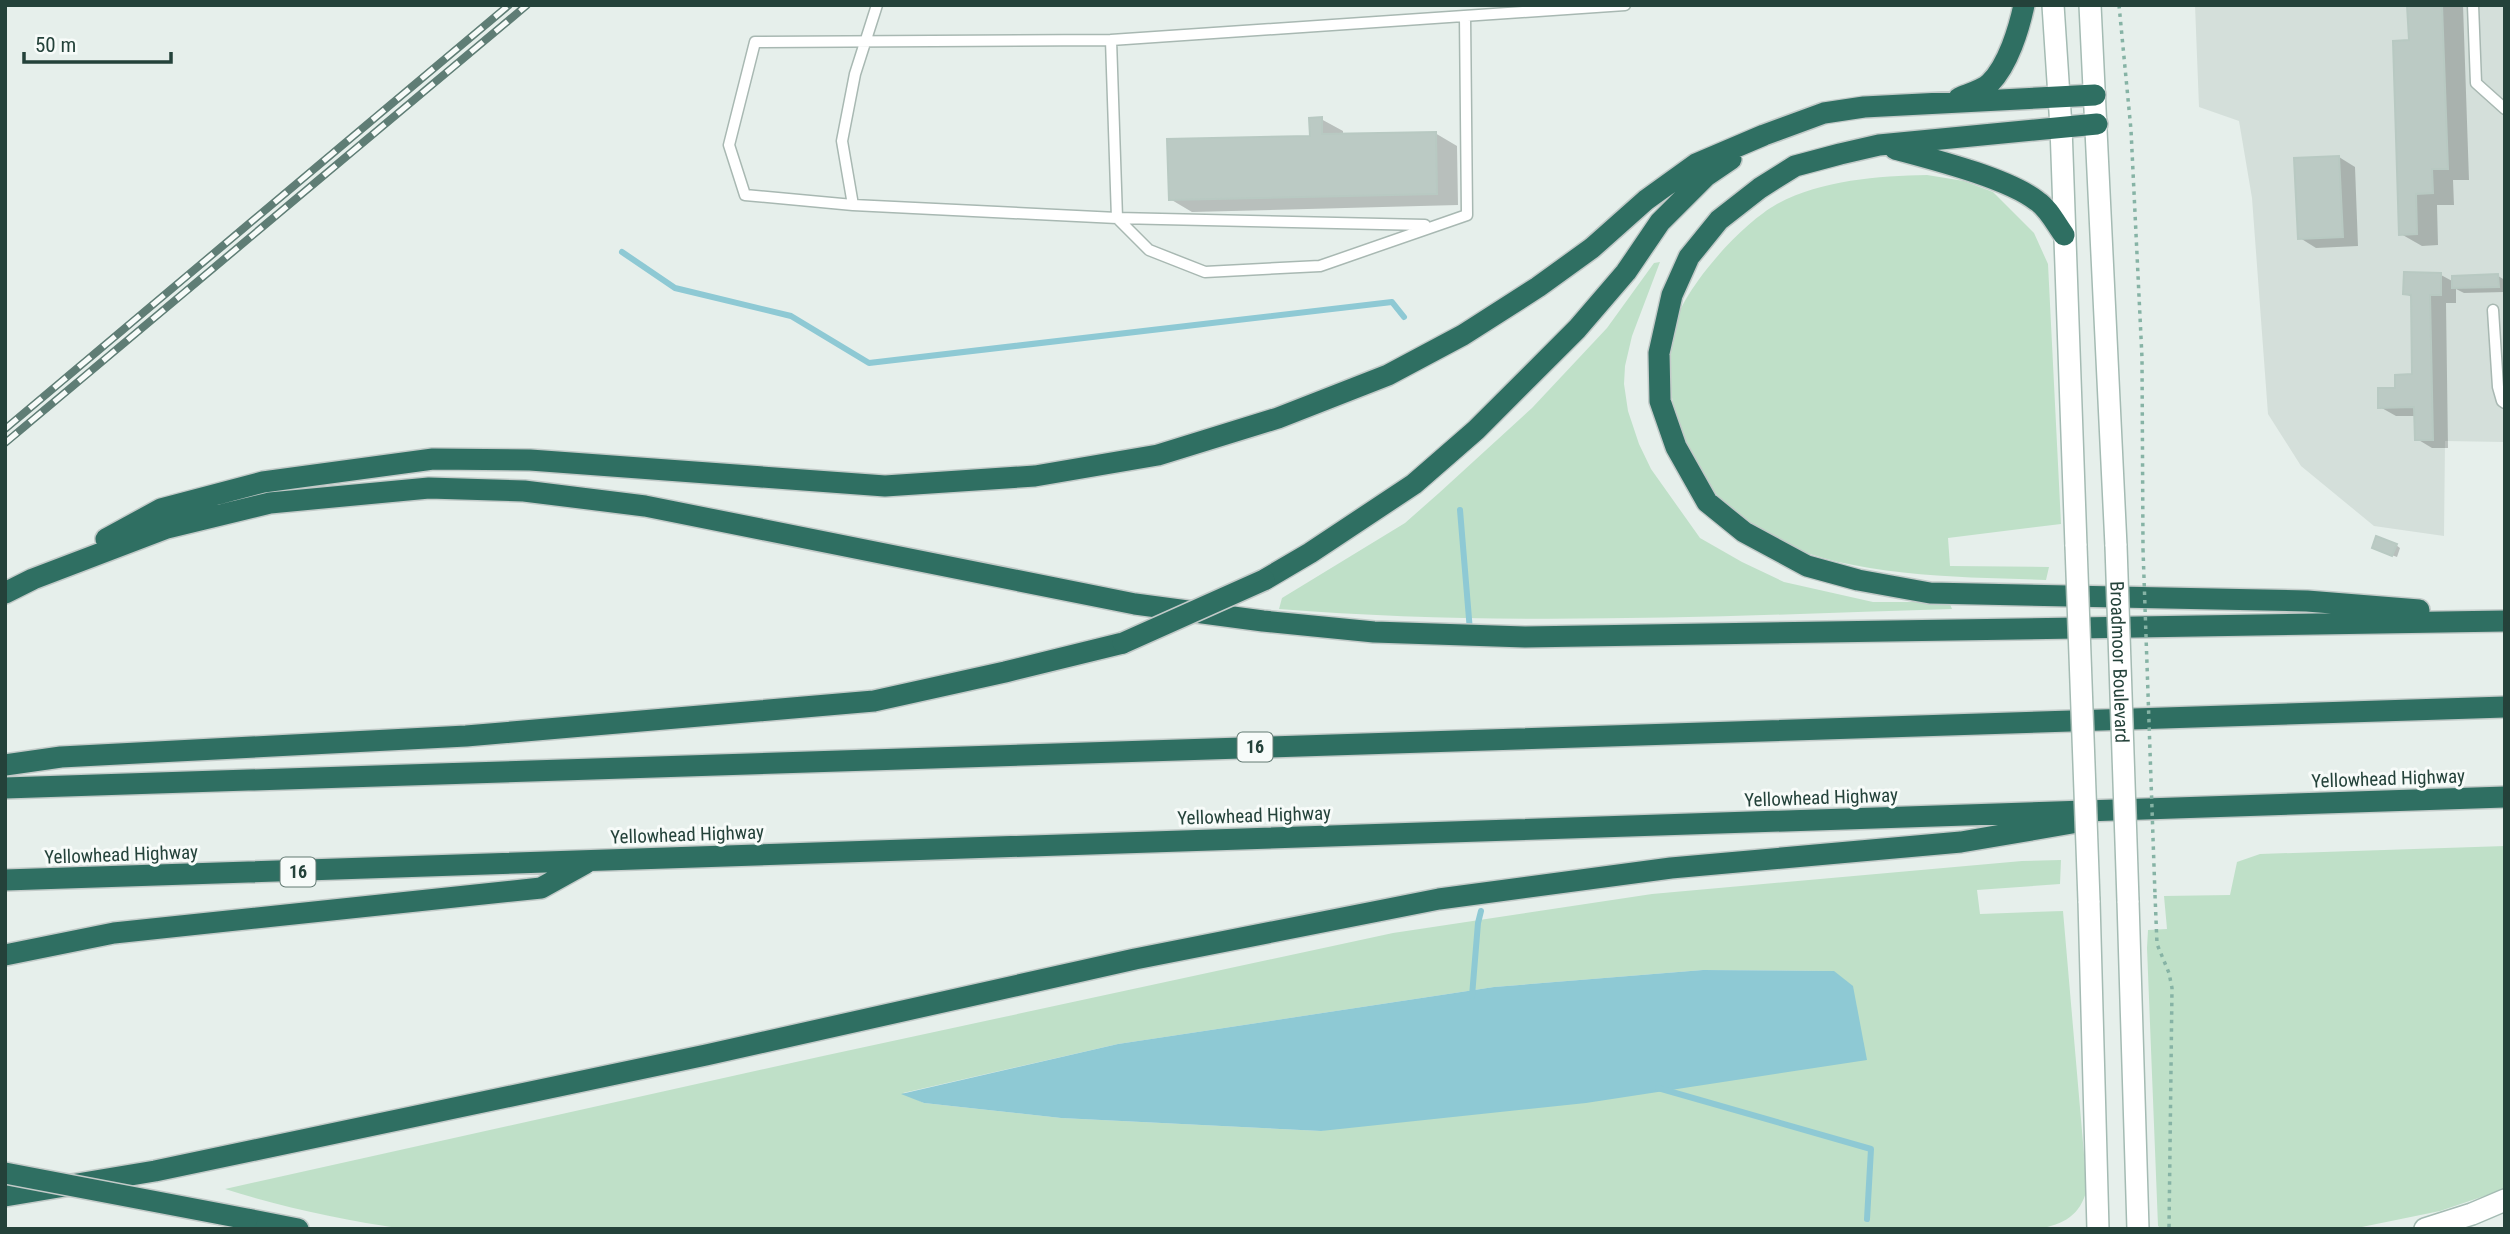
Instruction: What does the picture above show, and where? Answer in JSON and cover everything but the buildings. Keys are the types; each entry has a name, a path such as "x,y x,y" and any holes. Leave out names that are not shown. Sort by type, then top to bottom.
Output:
{"highway":[{"path":"1945,104 1989,84 2005,60 2020,29 2024,5"},
{"path":"5,593 161,509 263,482 433,459 530,460 885,486 1035,476 1158,454 1278,418 1410,363 1463,335 1538,287 1592,248 1646,200 1696,163 1764,135 1824,113 1864,107 2095,95"},
{"path":"2097,124 1879,145 1795,166 1760,188 1719,220 1689,257 1672,295 1659,353 1660,401 1676,447 1707,502 1744,532 1807,566 1858,580 1930,593 2307,601 2505,618"},
{"path":"5,765 61,757 466,736 874,701 1123,643 1264,580 1331,540 1413,484 1476,430 1577,328 1626,272 1660,222 1706,176 1764,135"},
{"path":"1879,145 1936,160 2006,184 2038,201 2064,235"},
{"path":"33,579 167,528 270,503 429,488 524,491 645,506 1135,604 1374,632 1525,637 2505,618"},
{"name":"16","path":"5,788 2505,707"},
{"name":"Yellowhead Highway","path":"5,880 2505,797"},
{"path":"5,1196 155,1171 706,1055 1135,959 1439,899 1671,868 1961,842 2157,809"},
{"path":"5,955 114,933 541,888 591,860"},
{"path":"5,1173 298,1229"}],"main road":[{"name":"Broadmoor Boulevard","path":"2053,5 2061,127 2098,1229"},
{"name":"Broadmoor Boulevard","path":"2090,5 2116,546 2138,1229"},
{"path":"2425,1229 2505,1200"}],"lane":[{"path":"853,205 842,141 855,74 877,5"},
{"path":"1430,5 1430,18"},
{"path":"1432,225 1117,218 853,205 745,195 729,145 755,42 1111,40 1625,5"},
{"path":"2473,5 2476,83 2505,110"},
{"path":"1111,40 1117,218 1149,250 1205,272 1320,265 1467,215 1465,16"},
{"path":"2493,310 2498,387 2505,403"}],"path":[{"path":"2119,5 2131,130 2143,358 2143,550 2157,944 2172,988 2169,1229"}],"shaded area":[{"path":"2195,5 2505,5 2505,442 2445,441 2444,536 2374,526 2301,466 2268,414 2252,198 2239,121 2199,107"}],"green space":[{"path":"1927,175 1964,181 1993,192 2034,233 2048,264 2061,524 1948,538 1950,566 2049,567 2046,580 1900,572 1826,559 1792,548 1762,533 1738,516 1717,495 1700,472 1677,419 1669,362 1677,316 1699,279 1730,243 1777,204 1812,189 1870,178"},
{"path":"1660,262 1632,336 1624,384 1628,411 1651,469 1700,538 1784,582 1873,602 1949,602 1952,609 1531,619 1447,618 1279,609 1282,598 1405,523 1439,493 1532,408 1607,328 1654,263"},
{"path":"2505,846 2505,1189 2440,1211 2352,1229 2162,1229 2158,1226 2147,948 2148,930 2167,929 2164,896 2230,895 2237,862 2260,854"},
{"path":"2061,860 2060,884 1977,890 1980,914 2063,911 2087,1189 2080,1206 2070,1217 2038,1229 404,1229 314,1213 225,1189 1393,933 1652,894 2022,861","holes":["1703,970 1834,971 1321,1131 1061,1118 924,1103 903,1093 1118,1044 1494,987"]}],"water":[{"path":"1703,970 1834,971 1853,986 1867,1060 1586,1103 1321,1131 1061,1118 924,1103 901,1094 1118,1044 1494,987"}],"waterway":[{"path":"622,252 675,288 791,316 869,363 1392,302 1404,317"},
{"path":"1460,510 1470,631"},
{"path":"1472,996 1481,911"},
{"path":"1658,1088 1871,1149 1867,1219"}],"railway":[{"path":"5,429 509,5"},
{"path":"5,443 527,5"}]}
